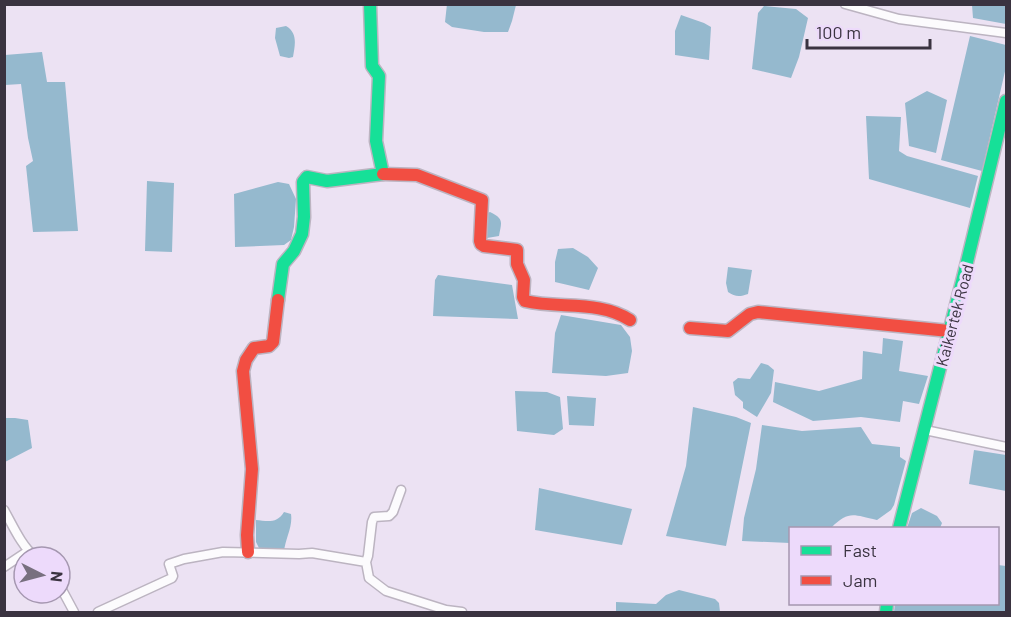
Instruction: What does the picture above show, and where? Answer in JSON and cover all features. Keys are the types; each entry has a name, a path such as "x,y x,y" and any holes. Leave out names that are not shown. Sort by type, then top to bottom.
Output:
{"street":[{"path":"370,4 372,66 379,76 376,141 383,174"},
{"path":"845,4 899,19 1006,33"},
{"name":"Kaikertek Road","path":"899,527 970,255 1006,101"},
{"path":"248,552 247,535 252,469 243,371 246,360 254,348 269,346 273,342 283,264 300,241 304,223 303,182 307,177 327,181 383,174 417,175 480,199 482,200 481,244 518,250 517,264 524,280 523,297 525,301 606,309 630,320"},
{"path":"690,328 729,331 750,314 758,312 949,331"},
{"path":"925,430 1006,447"},
{"path":"401,490 393,512 389,516 374,517 372,522 366,562 369,578 386,591 446,610 462,612"},
{"path":"4,510 25,545"},
{"path":"98,612 172,578 170,563 184,559 223,552 312,553 366,562"}],"water":[{"path":"447,4 516,5 508,32 484,32 452,27 445,22"},
{"path":"972,5 1006,5 1006,24 973,18"},
{"path":"764,6 796,9 808,18 799,57 791,78 752,69 758,13"},
{"path":"681,15 711,27 709,60 675,55 675,31"},
{"path":"286,26 292,32 295,40 293,57 289,58 280,56 275,38 276,28"},
{"path":"970,36 1006,45 1006,67 982,171 941,160"},
{"path":"42,52 47,82 65,82 78,231 33,232 26,166 33,161 21,84 5,85 5,55"},
{"path":"927,91 947,100 936,153 909,146 905,103"},
{"path":"866,116 901,117 899,151 907,156 978,176 970,208 869,179"},
{"path":"147,181 174,183 172,252 145,251"},
{"path":"278,182 289,184 296,199 291,240 284,245 235,247 234,194"},
{"path":"490,212 500,219 501,225 499,236 487,238 485,214"},
{"path":"573,248 588,257 598,268 589,290 555,282 555,262 558,249"},
{"path":"728,267 752,270 748,294 738,296 728,292 726,283"},
{"path":"438,275 512,285 518,319 433,316 435,280"},
{"path":"561,315 621,325 630,337 632,351 628,373 606,376 552,373 555,333"},
{"path":"883,338 903,341 899,371 928,376 919,404 903,401 900,422 861,417 813,421 773,402 775,382 819,391 862,379 863,351 882,354"},
{"path":"761,363 774,370 771,393 757,417 743,408 743,402 735,395 733,382 738,378 750,379"},
{"path":"515,391 547,392 560,397 563,429 554,435 517,431"},
{"path":"567,396 596,398 594,426 569,425"},
{"path":"693,407 751,423 726,546 666,536 686,466"},
{"path":"4,418 28,420 32,448 5,462"},
{"path":"762,425 802,431 861,427 872,444 900,447 900,457 906,461 894,505 877,520 852,515 842,518 832,527 789,527 789,543 742,541 744,518 756,469"},
{"path":"974,450 1006,455 1006,491 969,484"},
{"path":"539,488 632,509 622,545 535,530"},
{"path":"921,508 937,516 942,523 940,527 907,527 912,513"},
{"path":"284,512 291,514 291,519 284,552 260,550 256,542 256,520 275,520"},
{"path":"999,565 1006,566 1006,612 894,612 895,605 999,605"},
{"path":"679,590 715,599 719,603 720,612 616,612 616,602 656,604 666,595"}],"traffic: fast":[{"path":"278,300 283,264 294,251 302,234 303,182 307,177 327,181 383,174 376,141 379,76 372,66 370,4"},
{"path":"899,527 1006,101"},
{"path":"886,612 887,605"}],"traffic: jam":[{"path":"383,174 417,175 482,200 481,244 517,250 517,264 524,280 523,297 525,301 593,307 630,320"},
{"path":"248,552 247,535 252,469 243,371 246,360 254,348 269,346 273,342 278,300"},
{"path":"690,328 728,331 750,314 758,312 949,331"}]}
